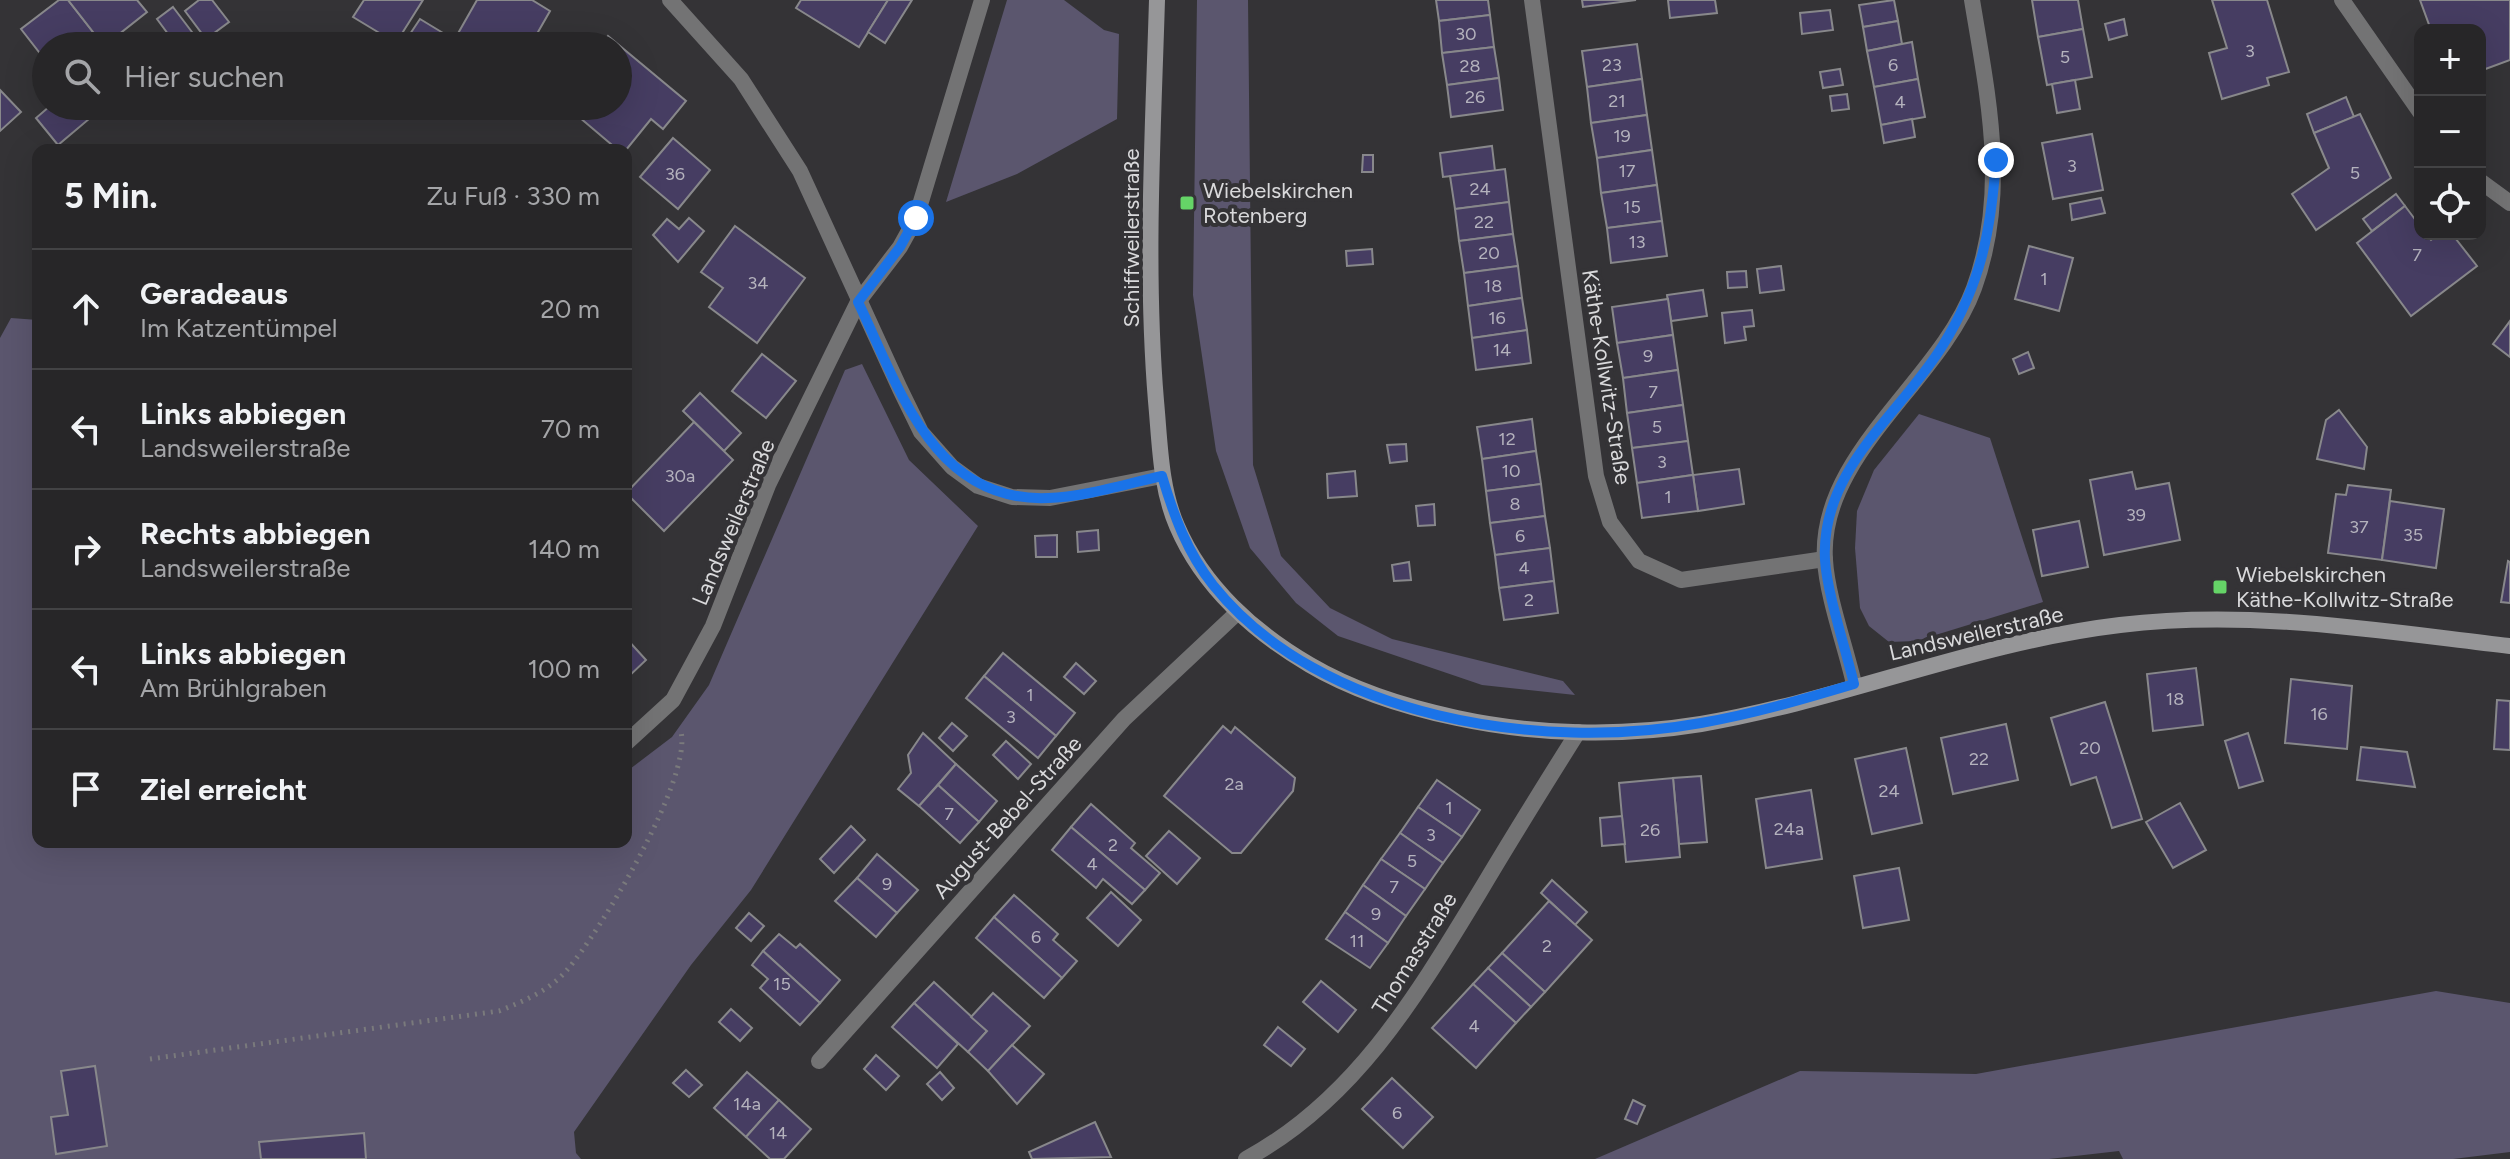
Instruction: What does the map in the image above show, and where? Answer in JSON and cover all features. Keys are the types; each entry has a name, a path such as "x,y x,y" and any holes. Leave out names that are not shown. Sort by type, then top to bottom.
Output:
{"street":[{"path":"670,0 741,79 800,171 858,302 921,432 952,467 978,486 1012,497 1050,498 1162,476"},
{"name":"Landsweilerstraße","path":"632,738 673,700 713,626 768,485 858,302 900,247 916,218 982,0"},
{"name":"Schiffweilerstraße","path":"1157,0 1150,259 1162,476"},
{"name":"Käthe-Kollwitz-Straße","path":"1532,0 1596,476 1610,522 1639,561 1681,580 1825,559"},
{"path":"1854,684 1825,559 1833,502 1860,450 1942,347 1973,289 1992,224 1996,160 1972,0"},
{"path":"2342,0 2414,103"},
{"path":"2486,185 2510,203"},
{"name":"Landsweilerstraße","path":"1162,476 1176,525 1192,554 1238,612 1284,650 1339,682 1408,707 1492,725 1578,732 1700,724 2020,644 2115,625 2163,621 2288,621 2510,646"},
{"name":"August-Bebel-Straße","path":"819,1061 1124,719 1238,612"},
{"name":"Thomasstraße","path":"1246,1159 1282,1139 1337,1091 1384,1041 1429,975 1578,732"}],"path":[{"path":"150,1059 499,1011 532,998 565,972 600,926 665,806 683,743 673,700"}],"shaded area":[{"path":"1007,0 1064,0 1104,30 1119,34 1117,119 1017,174 946,202"},
{"path":"1197,0 1248,0 1253,465 1281,556 1330,608 1392,639 1563,681 1575,695 1482,685 1338,636 1296,603 1250,548 1216,451 1193,295"},
{"path":"11,318 32,320 32,848 632,848 632,767 672,737 709,685 845,370 862,364 909,460 978,526 751,890 691,965 574,1132 576,1153 581,1159 0,1159 0,338"},
{"path":"1919,414 1990,438 2043,602 1916,641 1889,642 1869,626 1860,608 1855,548 1857,511 1874,470"},
{"path":"2436,991 2510,1003 2510,1152 2453,1159 2123,1159 2119,1151 2049,1159 1595,1159 1800,1071 1976,1074"}],"building":[{"path":"59,0 68,0 93,32 32,32 32,43 21,29"},
{"path":"68,0 137,0 147,12 122,32 93,32"},
{"path":"199,0 212,0 229,22 215,32 201,32 185,11"},
{"path":"364,0 423,0 403,32 378,32 353,17"},
{"path":"477,0 532,0 550,11 538,32 459,32"},
{"path":"801,0 888,0 859,47 796,8"},
{"path":"888,0 912,0 885,43 868,32"},
{"path":"1436,0 1488,0 1490,15 1439,21"},
{"path":"1582,0 1636,0 1583,7"},
{"path":"1668,0 1715,0 1717,13 1670,18"},
{"path":"1894,0 1898,21 1863,27 1859,5"},
{"path":"2032,0 2078,0 2083,29 2038,37"},
{"path":"2212,0 2267,0 2289,72 2267,78 2269,85 2222,99 2209,53 2227,48"},
{"path":"2420,0 2510,0 2510,60 2486,69 2486,24 2429,24"},
{"path":"173,7 192,32 167,32 157,19"},
{"path":"1830,10 1833,30 1802,34 1800,13"},
{"path":"1490,15 1494,47 1442,53 1439,21"},
{"path":"420,19 441,32 411,32"},
{"path":"2124,19 2127,35 2109,40 2105,24"},
{"path":"1898,21 1902,44 1867,51 1863,27"},
{"path":"2083,29 2092,77 2047,85 2038,37"},
{"path":"1912,42 1918,79 1874,87 1867,51"},
{"path":"1637,44 1642,79 1587,87 1582,51"},
{"path":"1494,47 1499,78 1447,85 1442,53"},
{"path":"632,56 686,101 663,129 651,119 631,144 611,144 583,120 632,120"},
{"path":"1840,69 1843,85 1823,88 1820,72"},
{"path":"1499,78 1503,110 1451,117 1447,85"},
{"path":"1642,79 1647,115 1591,123 1587,87"},
{"path":"1918,79 1925,117 1881,125 1874,87"},
{"path":"2075,80 2080,109 2057,113 2052,84"},
{"path":"0,90 21,112 0,131"},
{"path":"1847,94 1849,109 1832,111 1830,96"},
{"path":"2346,97 2354,117 2314,133 2307,114"},
{"path":"2360,114 2391,178 2316,230 2292,194 2329,168 2314,133"},
{"path":"1647,115 1652,150 1597,158 1591,123"},
{"path":"1912,119 1915,137 1884,143 1881,125"},
{"path":"38,120 88,120 59,144"},
{"path":"2092,134 2103,190 2053,199 2042,143"},
{"path":"673,138 710,170 678,209 640,177"},
{"path":"1492,146 1495,171 1443,177 1440,153"},
{"path":"1652,150 1657,185 1601,193 1597,158"},
{"path":"1363,155 1373,155 1373,172 1362,172"},
{"path":"1505,169 1509,202 1455,209 1450,176"},
{"path":"1657,185 1662,221 1607,228 1601,193"},
{"path":"2396,194 2405,206 2372,231 2363,219"},
{"path":"2101,198 2105,213 2072,220 2070,204"},
{"path":"1509,202 1513,234 1459,241 1455,209"},
{"path":"2405,206 2414,218 2414,240 2457,240 2477,266 2411,316 2357,243"},
{"path":"689,218 704,231 678,262 653,235 667,219 679,229"},
{"path":"1662,221 1667,256 1611,263 1607,228"},
{"path":"735,226 805,278 757,343 709,307 723,288 701,272"},
{"path":"1513,234 1518,266 1464,273 1459,241"},
{"path":"2029,246 2073,258 2059,311 2015,299"},
{"path":"1372,249 1373,264 1347,266 1346,251"},
{"path":"1518,266 1522,298 1468,306 1464,273"},
{"path":"1781,266 1784,290 1760,293 1757,269"},
{"path":"1746,271 1747,287 1728,288 1727,272"},
{"path":"1703,290 1707,316 1671,321 1667,295"},
{"path":"1522,298 1527,330 1472,338 1468,306"},
{"path":"1668,299 1673,335 1617,343 1612,307"},
{"path":"1752,310 1754,326 1744,327 1746,340 1725,343 1722,313"},
{"path":"2510,321 2510,357 2493,344"},
{"path":"1527,330 1531,363 1476,370 1472,338"},
{"path":"1673,335 1678,370 1623,378 1617,343"},
{"path":"2028,352 2034,368 2019,374 2013,359"},
{"path":"762,354 796,381 766,418 732,391"},
{"path":"1678,370 1683,405 1627,413 1623,378"},
{"path":"700,393 741,433 724,451 683,411"},
{"path":"1683,405 1688,441 1632,448 1627,413"},
{"path":"2339,410 2367,447 2364,469 2317,459 2326,420"},
{"path":"1532,419 1536,451 1482,459 1477,427"},
{"path":"694,422 733,460 664,531 632,499 632,487"},
{"path":"1688,441 1693,475 1637,483 1632,448"},
{"path":"1406,444 1407,461 1390,463 1387,445"},
{"path":"1536,451 1541,484 1486,491 1482,459"},
{"path":"1739,469 1744,504 1698,511 1693,475"},
{"path":"1355,471 1357,496 1328,498 1327,474"},
{"path":"2132,472 2136,489 2169,483 2180,540 2104,555 2090,480"},
{"path":"1693,475 1698,511 1642,518 1637,483"},
{"path":"1541,484 1545,516 1490,523 1486,491"},
{"path":"2348,485 2391,490 2382,560 2328,553 2336,494 2346,495"},
{"path":"2390,501 2444,509 2436,568 2382,560"},
{"path":"1434,504 1435,525 1418,526 1416,506"},
{"path":"1545,516 1550,548 1495,555 1490,523"},
{"path":"2079,521 2088,567 2042,576 2033,530"},
{"path":"1098,530 1099,550 1078,552 1077,532"},
{"path":"1057,535 1057,557 1036,557 1035,536"},
{"path":"1550,548 1554,581 1499,588 1495,555"},
{"path":"1409,562 1411,580 1394,581 1392,565"},
{"path":"2510,562 2510,603 2501,602"},
{"path":"1554,581 1558,613 1504,620 1499,588"},
{"path":"632,645 646,660 632,673"},
{"path":"1003,653 1075,713 1056,736 984,676"},
{"path":"1076,663 1096,681 1084,694 1064,677"},
{"path":"2196,668 2203,725 2153,731 2147,674"},
{"path":"984,676 1056,736 1038,758 966,698"},
{"path":"2291,679 2352,686 2347,749 2285,743"},
{"path":"2497,700 2510,701 2510,750 2494,749"},
{"path":"2105,702 2142,819 2112,828 2096,777 2071,785 2051,718"},
{"path":"952,723 967,736 953,751 939,738"},
{"path":"2006,724 2018,780 1953,794 1941,738"},
{"path":"1223,726 1231,733 1235,727 1295,778 1293,791 1241,853 1232,853 1164,796"},
{"path":"923,733 956,764 919,806 898,789 911,773 908,755"},
{"path":"2248,733 2263,781 2239,788 2225,741"},
{"path":"1006,741 1031,764 1018,779 993,755"},
{"path":"2361,747 2407,752 2415,787 2357,780"},
{"path":"1906,748 1922,823 1872,834 1855,759"},
{"path":"956,764 997,801 979,822 938,785"},
{"path":"1701,776 1707,842 1679,844 1673,778"},
{"path":"1673,778 1680,857 1626,862 1619,783"},
{"path":"1437,780 1480,810 1462,837 1418,807"},
{"path":"938,785 979,822 960,843 919,806"},
{"path":"1811,790 1822,859 1766,868 1756,799"},
{"path":"2180,803 2206,850 2173,868 2146,822"},
{"path":"1091,804 1135,843 1131,848 1160,873 1145,890 1071,827"},
{"path":"1418,807 1462,837 1443,863 1400,833"},
{"path":"1622,816 1625,844 1602,846 1600,818"},
{"path":"851,826 865,840 834,873 820,859"},
{"path":"1071,827 1145,890 1132,904 1103,879 1096,888 1052,850"},
{"path":"1169,831 1200,858 1177,884 1146,856"},
{"path":"1400,833 1443,863 1425,889 1381,859"},
{"path":"877,854 918,890 897,913 857,878"},
{"path":"1381,859 1425,889 1406,916 1363,885"},
{"path":"1899,868 1909,920 1863,928 1854,876"},
{"path":"857,878 897,913 876,937 835,901"},
{"path":"1552,880 1587,912 1575,925 1541,893"},
{"path":"1363,885 1406,916 1388,943 1345,912"},
{"path":"1111,892 1141,920 1118,946 1087,918"},
{"path":"1014,895 1058,934 1053,940 1077,961 1062,978 994,917"},
{"path":"1549,901 1592,940 1545,992 1502,953"},
{"path":"1345,912 1388,943 1370,968 1326,939"},
{"path":"749,913 764,926 751,941 736,928"},
{"path":"994,917 1062,978 1044,998 976,938"},
{"path":"779,934 796,948 800,944 840,980 820,1003 763,951"},
{"path":"763,951 820,1003 800,1025 760,988 768,979 752,965"},
{"path":"1502,953 1545,992 1531,1007 1488,968"},
{"path":"1488,968 1531,1007 1516,1023 1473,984"},
{"path":"1321,981 1356,1010 1338,1032 1303,1002"},
{"path":"934,982 987,1031 968,1052 914,1003"},
{"path":"1473,984 1516,1023 1476,1068 1432,1028"},
{"path":"993,993 1030,1026 988,1071 968,1052 987,1031 971,1017"},
{"path":"914,1003 958,1044 937,1068 892,1027"},
{"path":"731,1009 752,1028 740,1041 719,1022"},
{"path":"1278,1027 1305,1049 1291,1066 1264,1045"},
{"path":"1012,1045 1044,1074 1017,1104 988,1071"},
{"path":"876,1055 899,1076 886,1090 864,1069"},
{"path":"95,1066 107,1146 56,1154 51,1117 68,1115 61,1071"},
{"path":"686,1070 702,1085 689,1097 673,1083"},
{"path":"747,1072 779,1100 746,1137 714,1108"},
{"path":"940,1072 954,1088 942,1100 927,1084"},
{"path":"1392,1078 1433,1117 1403,1148 1362,1109"},
{"path":"779,1100 811,1129 784,1159 770,1159 746,1137"},
{"path":"1633,1100 1645,1106 1637,1124 1625,1119"},
{"path":"1095,1122 1111,1157 1032,1159 1029,1152"},
{"path":"364,1133 366,1159 261,1159 259,1142"}],"place":[{"name":"Wiebelskirchen Rotenberg","path":"1187,203"},
{"name":"Wiebelskirchen Käthe-Kollwitz-Straße","path":"2220,587"}],"route":[{"path":"916,218 900,247 858,302 921,432 952,467 978,486 1012,497 1050,498 1162,476 1176,525 1213,585 1238,612 1284,650 1339,682 1408,707 1492,725 1578,732 1637,730 1700,724 1775,707 1854,684 1825,559 1833,502 1860,450 1942,347 1973,289 1992,224 1996,160"}]}
